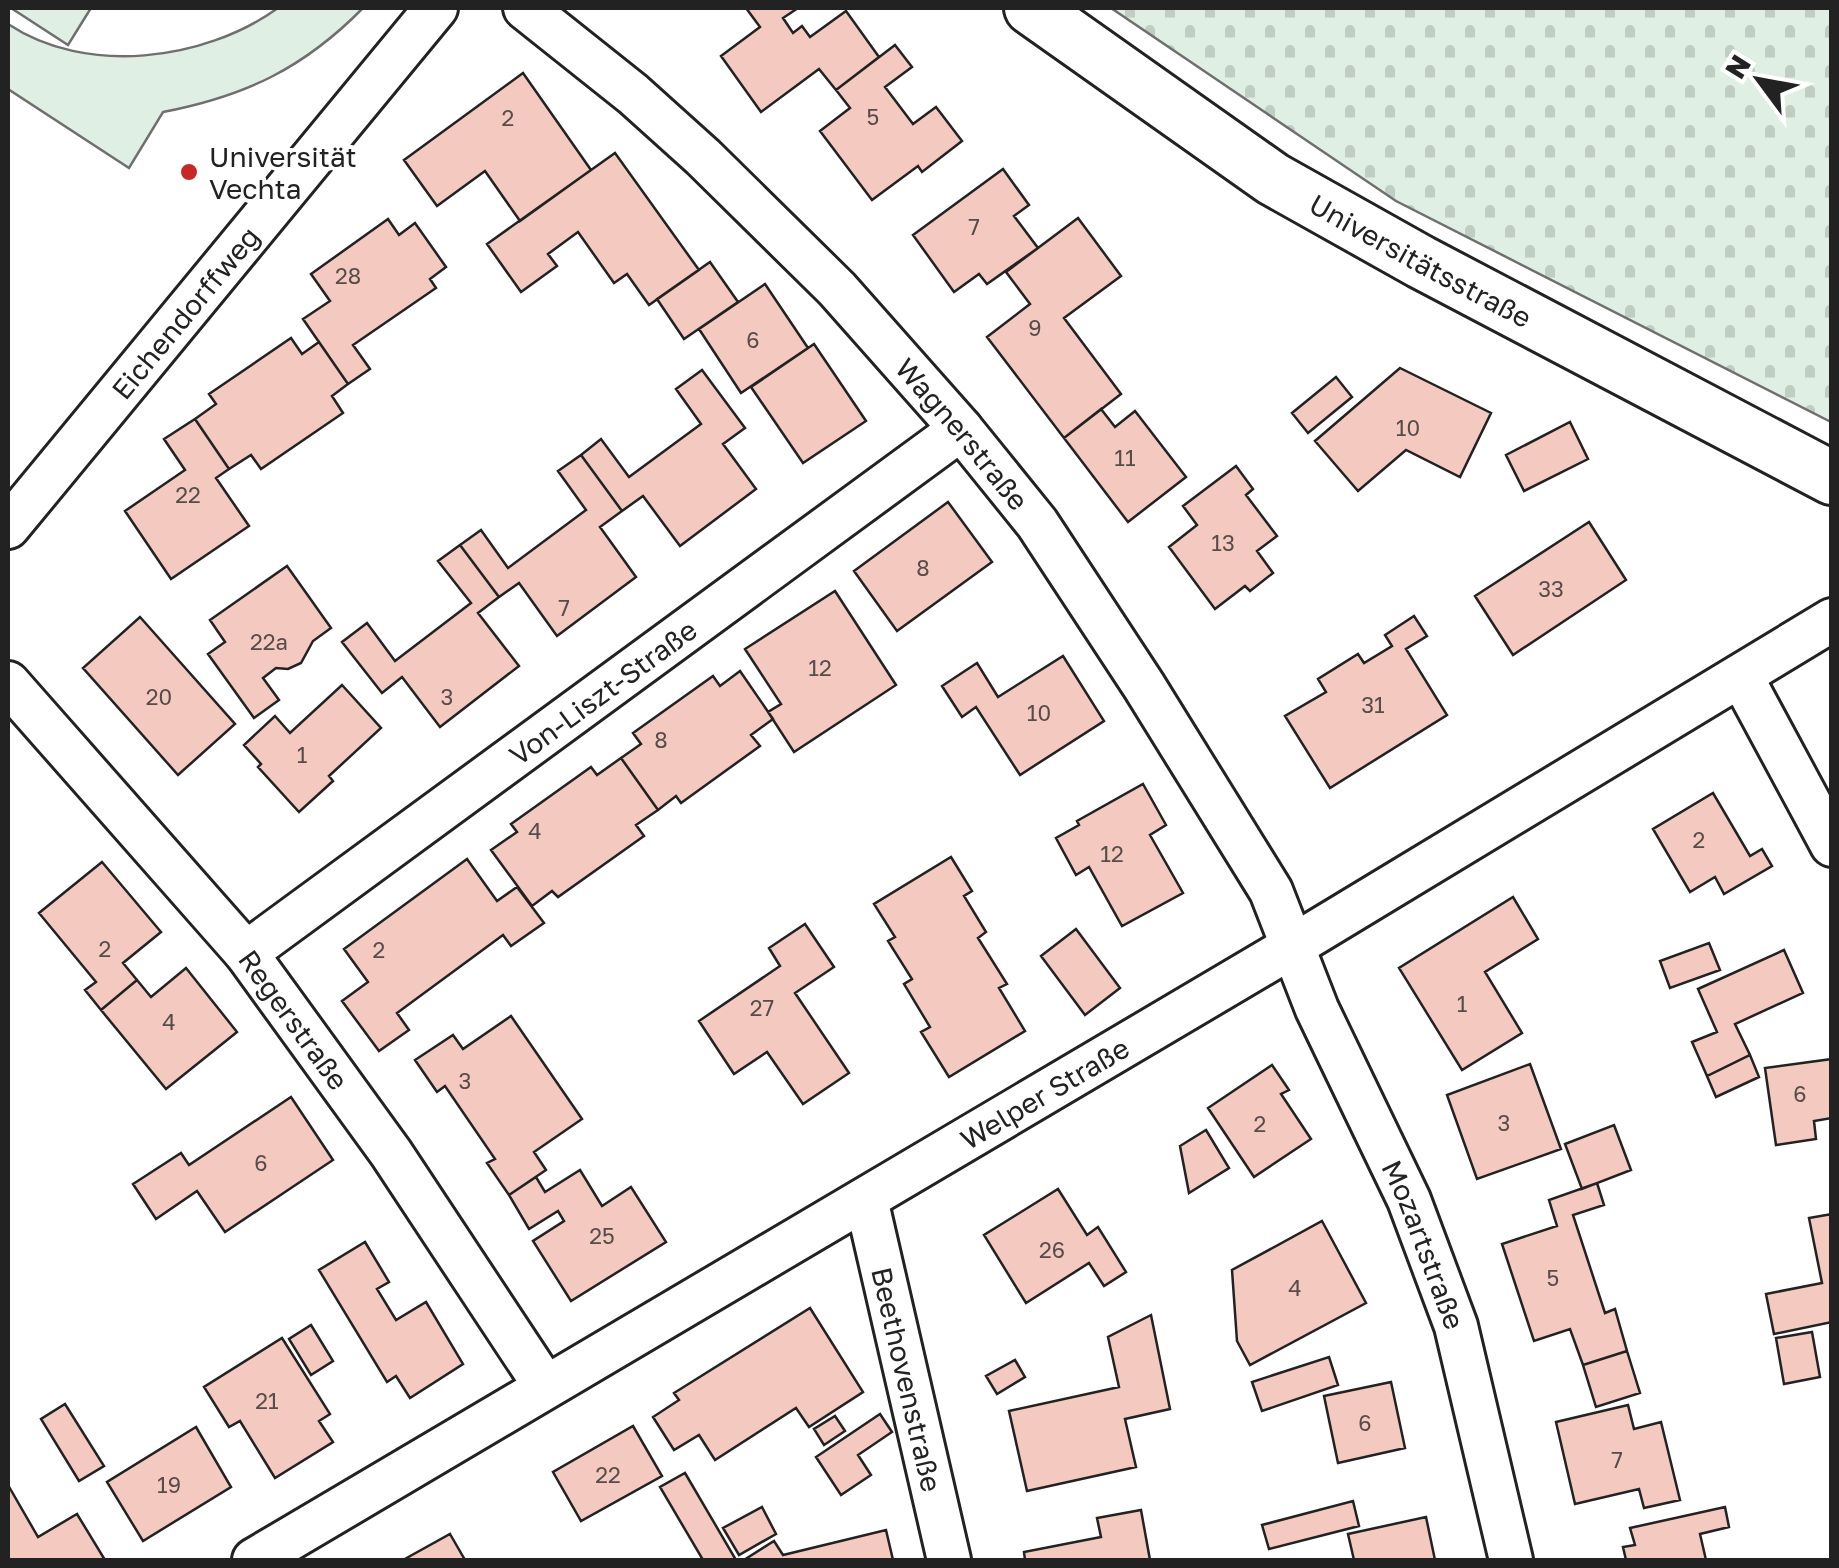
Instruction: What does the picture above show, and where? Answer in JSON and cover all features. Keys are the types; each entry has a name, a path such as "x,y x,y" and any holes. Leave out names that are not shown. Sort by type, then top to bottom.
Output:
{"street":[{"name":"Eichendorffweg","path":"8,527 436,8"},
{"name":"Wagnerstraße","path":"526,8 704,157 837,289 961,429 1036,523 1144,686 1270,890 1293,946"},
{"name":"Universitätsstraße","path":"1031,8 1273,178 1421,262 1832,478"},
{"name":"Von-Liszt-Straße","path":"246,953 961,429"},
{"name":"Welper Straße","path":"254,1560 1293,946 1832,620"},
{"path":"1742,676 1832,845"},
{"name":"Regerstraße","path":"8,683 246,953 391,1153 545,1386"},
{"name":"Mozartstraße","path":"1293,946 1316,1009 1408,1200 1456,1326 1511,1560"},
{"name":"Beethovenstraße","path":"866,1199 949,1560"}],"green space":[{"path":"11,8 91,8 68,45"},
{"path":"278,8 363,8 319,47 272,76 221,97 163,112 129,168 8,89 8,24 73,51 108,56 144,55 216,40"},
{"path":"1111,8 1831,8 1831,422 1396,201"}],"building":[{"path":"746,8 798,8 783,18 793,33 802,26 810,37 846,11 879,57 836,90 819,69 761,112 721,56 760,27"},
{"path":"895,45 912,67 885,87 913,124 936,107 962,141 922,172 918,166 872,200 820,131 850,108 836,90"},
{"path":"523,73 591,170 520,221 485,171 437,206 404,160"},
{"path":"615,153 699,270 649,305 627,274 614,283 578,232 548,254 557,266 521,292 487,244"},
{"path":"1003,169 1029,205 1014,216 1038,248 987,284 979,274 954,292 913,235"},
{"path":"1078,218 1121,276 1064,318 1121,394 1064,438 987,337 1030,304 1006,272"},
{"path":"388,219 399,235 415,223 446,267 430,279 436,288 353,345 370,369 348,384 303,319 330,301 311,274"},
{"path":"710,262 738,302 684,339 657,299"},
{"path":"765,284 808,348 741,393 699,329"},
{"path":"291,338 302,354 319,342 348,384 332,396 343,413 261,469 251,455 229,469 195,419 216,404 209,394"},
{"path":"814,344 866,421 803,463 751,387"},
{"path":"1400,368 1491,413 1460,477 1406,450 1358,491 1315,441"},
{"path":"702,370 745,428 723,444 756,489 680,546 643,496 622,511 581,455 601,439 629,477 701,424 676,389"},
{"path":"1336,377 1352,397 1308,433 1292,413"},
{"path":"1101,409 1115,427 1135,411 1186,477 1128,522 1064,438"},
{"path":"195,419 229,469 216,478 249,526 171,579 125,511 185,470 164,439"},
{"path":"1570,422 1588,459 1524,491 1506,455"},
{"path":"581,455 622,511 600,527 636,577 557,636 519,583 499,597 460,545 481,530 508,568 586,510 558,471"},
{"path":"1236,466 1253,489 1246,495 1277,536 1257,551 1273,573 1250,591 1245,586 1215,609 1169,547 1197,525 1183,506"},
{"path":"948,502 992,562 897,631 854,571"},
{"path":"1589,522 1626,580 1513,655 1475,596"},
{"path":"460,545 499,597 478,613 519,666 440,727 402,677 382,693 342,642 367,623 395,661 471,603 438,561"},
{"path":"287,566 331,628 313,641 301,663 288,669 276,668 263,678 279,700 254,718 208,654 225,642 210,620"},
{"path":"835,591 896,685 794,752 768,712 781,704 745,649"},
{"path":"1414,616 1427,636 1406,649 1447,715 1330,788 1285,716 1326,692 1318,679 1358,654 1364,663 1392,646 1385,635"},
{"path":"140,617 235,724 178,775 83,668"},
{"path":"1063,656 1104,721 1020,775 976,707 962,717 942,686 977,663 998,697"},
{"path":"740,671 773,719 751,735 760,746 681,803 676,796 658,810 621,758 641,744 633,733 713,676 720,686"},
{"path":"342,685 381,728 329,776 333,781 299,812 258,767 261,764 244,745 275,716 290,733"},
{"path":"621,758 658,810 636,825 644,836 558,897 552,891 532,906 491,850 517,832 511,824 591,767 597,775"},
{"path":"1143,784 1166,825 1150,835 1183,893 1122,926 1089,867 1076,875 1056,838 1079,825 1077,821"},
{"path":"1713,793 1750,856 1762,849 1772,866 1724,894 1715,877 1690,892 1653,829"},
{"path":"951,857 972,891 964,896 986,932 978,938 1007,984 999,988 1025,1031 949,1077 921,1032 930,1027 904,984 912,979 888,941 895,937 874,904"},
{"path":"467,859 497,901 517,887 544,923 511,946 503,935 397,1013 409,1030 379,1051 342,1001 368,982 344,949"},
{"path":"102,862 161,932 123,963 137,980 101,1010 85,990 96,982 39,913"},
{"path":"1513,897 1538,939 1485,972 1522,1033 1462,1070 1399,968"},
{"path":"805,924 834,967 795,993 849,1073 803,1104 767,1052 734,1074 699,1021 780,966 769,948"},
{"path":"1076,929 1120,988 1085,1015 1041,956"},
{"path":"1709,943 1720,970 1670,988 1660,961"},
{"path":"1784,950 1803,993 1735,1024 1750,1055 1707,1076 1692,1042 1717,1032 1698,989"},
{"path":"186,968 237,1032 166,1089 101,1010 137,980 151,997"},
{"path":"511,1016 582,1119 534,1152 546,1170 509,1195 487,1163 495,1159 445,1086 437,1092 415,1060 453,1035 463,1049"},
{"path":"1750,1055 1759,1077 1716,1097 1707,1076"},
{"path":"1832,1059 1832,1118 1814,1121 1816,1139 1776,1145 1765,1068"},
{"path":"1530,1064 1561,1149 1477,1179 1447,1095"},
{"path":"1272,1065 1289,1090 1281,1094 1311,1139 1254,1177 1208,1108"},
{"path":"291,1097 333,1160 225,1232 197,1191 156,1219 133,1184 181,1153 189,1165"},
{"path":"1614,1125 1631,1170 1582,1189 1565,1144"},
{"path":"1206,1130 1229,1168 1189,1193 1180,1146"},
{"path":"580,1170 602,1206 631,1187 666,1242 571,1301 533,1241 564,1221 558,1211 529,1229 509,1195 536,1177 545,1192"},
{"path":"1597,1183 1604,1205 1573,1215 1605,1313 1615,1309 1627,1351 1583,1365 1570,1329 1534,1341 1502,1244 1557,1226 1549,1200"},
{"path":"1058,1189 1087,1235 1098,1227 1126,1272 1104,1286 1089,1263 1026,1303 984,1235"},
{"path":"1832,1214 1832,1322 1774,1334 1766,1294 1822,1283 1809,1218"},
{"path":"1322,1221 1366,1303 1250,1365 1237,1341 1232,1270"},
{"path":"365,1242 389,1282 377,1289 396,1320 426,1302 463,1364 410,1398 396,1376 387,1382 319,1270"},
{"path":"810,1308 863,1392 809,1427 796,1408 715,1460 699,1435 674,1450 653,1417 679,1400 674,1393"},
{"path":"1151,1315 1170,1409 1125,1419 1136,1467 1027,1491 1009,1411 1119,1387 1108,1337"},
{"path":"311,1325 333,1361 311,1375 289,1339"},
{"path":"1812,1332 1820,1377 1784,1384 1776,1338"},
{"path":"282,1338 330,1414 319,1421 333,1442 275,1478 240,1421 229,1427 204,1387"},
{"path":"1627,1351 1640,1393 1596,1407 1583,1365"},
{"path":"1329,1357 1338,1385 1262,1411 1252,1382"},
{"path":"1015,1360 1025,1377 997,1394 986,1376"},
{"path":"1391,1382 1405,1448 1338,1463 1324,1396"},
{"path":"65,1404 104,1466 79,1481 41,1419"},
{"path":"1628,1405 1634,1429 1661,1422 1680,1500 1644,1508 1639,1489 1575,1504 1556,1422"},
{"path":"880,1414 892,1432 858,1455 871,1475 841,1495 816,1457"},
{"path":"835,1416 845,1431 824,1445 814,1429"},
{"path":"633,1426 662,1476 581,1521 553,1472"},
{"path":"196,1427 231,1487 143,1541 107,1482"},
{"path":"685,1473 736,1560 703,1560 660,1487"},
{"path":"8,1485 38,1537 77,1514 105,1560 8,1560"},
{"path":"1353,1501 1359,1526 1269,1549 1262,1525"},
{"path":"762,1507 776,1534 739,1555 723,1528"},
{"path":"1725,1507 1729,1527 1700,1534 1706,1560 1626,1560 1623,1547 1635,1545 1630,1528"},
{"path":"1141,1510 1150,1560 1025,1560 1024,1552 1101,1537 1097,1518"},
{"path":"1426,1517 1435,1560 1354,1560 1348,1534"},
{"path":"886,1530 893,1560 744,1560 774,1541 783,1555"},
{"path":"450,1534 465,1560 403,1560"}],"place":[{"name":"Universität Vechta","path":"189,172"}]}
